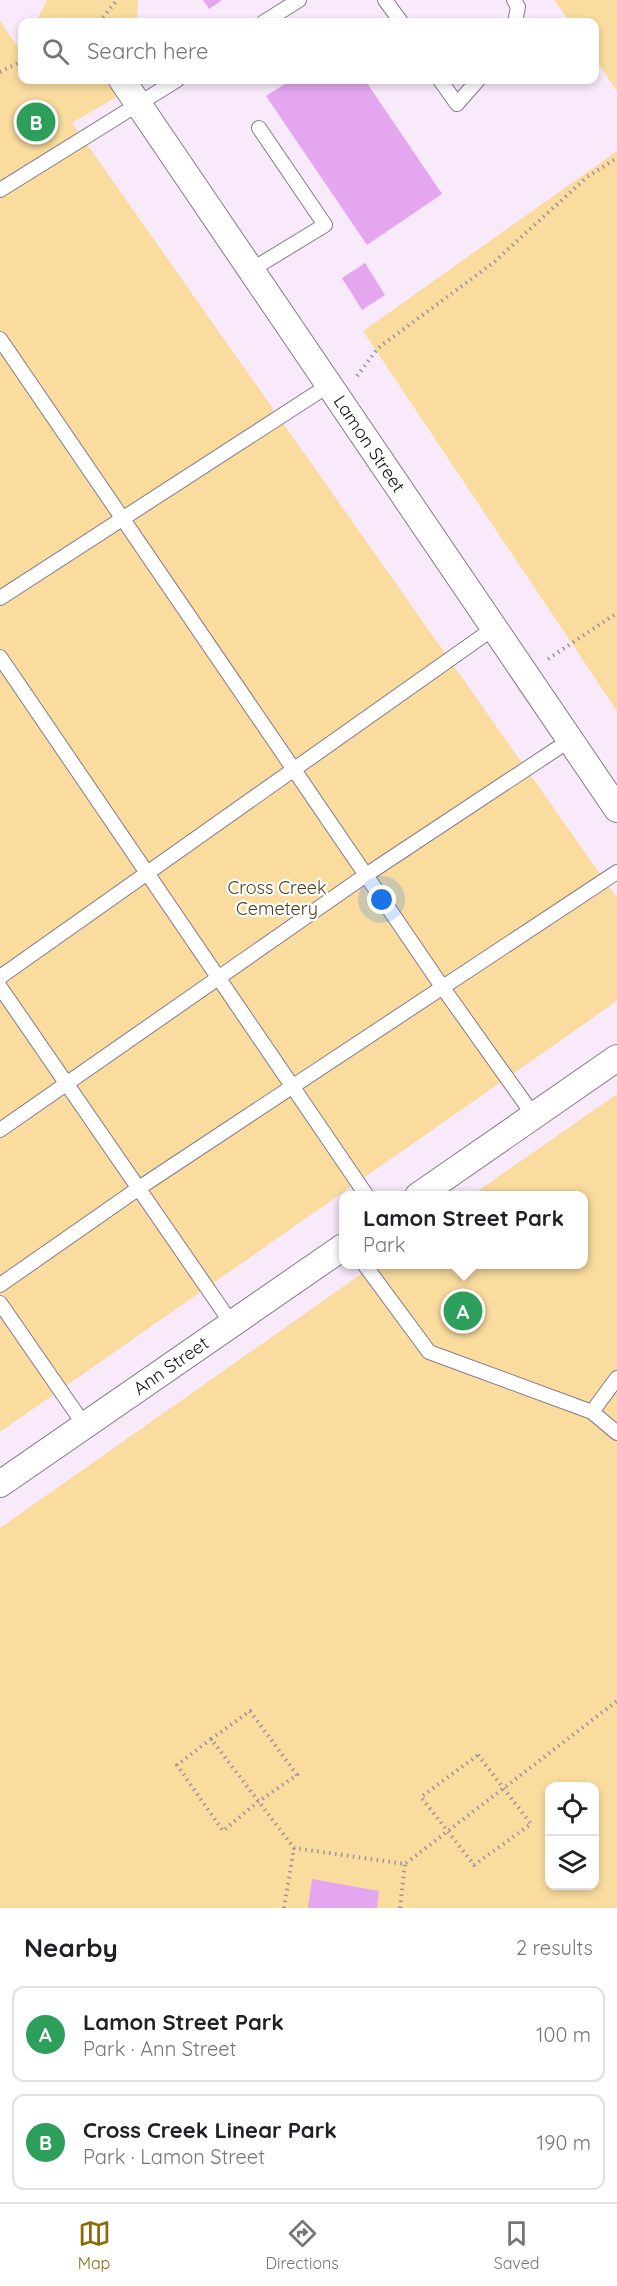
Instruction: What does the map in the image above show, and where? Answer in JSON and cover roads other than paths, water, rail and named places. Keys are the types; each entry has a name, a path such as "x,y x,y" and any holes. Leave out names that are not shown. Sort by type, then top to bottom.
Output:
{"street":[{"name":"Lamon Street","path":"125,84 617,809"},
{"path":"425,1191 617,1058"},
{"name":"Ann Street","path":"0,1485 339,1250"}],"lane":[{"path":"270,18 299,0"},
{"path":"386,0 398,18"},
{"path":"514,0 518,7 515,18"},
{"path":"0,190 171,84"},
{"path":"443,84 457,104 474,84"},
{"path":"251,270 325,225 260,128"},
{"path":"0,339 443,988 534,1116"},
{"path":"0,598 122,520 334,392"},
{"path":"0,977 494,628"},
{"path":"0,657 364,1191"},
{"path":"0,1130 366,875 570,740"},
{"path":"0,1285 139,1188 617,872"},
{"path":"0,987 232,1324"},
{"path":"368,1269 429,1352 592,1412 617,1432"},
{"path":"0,1303 85,1426"},
{"path":"592,1412 617,1378"}],"place":[{"name":"Cross Creek Linear Park","path":"36,122"},
{"name":"Lamon Street Park","path":"463,1311"}],"park label":[{"name":"Cross Creek Cemetery","path":"277,898"}]}
